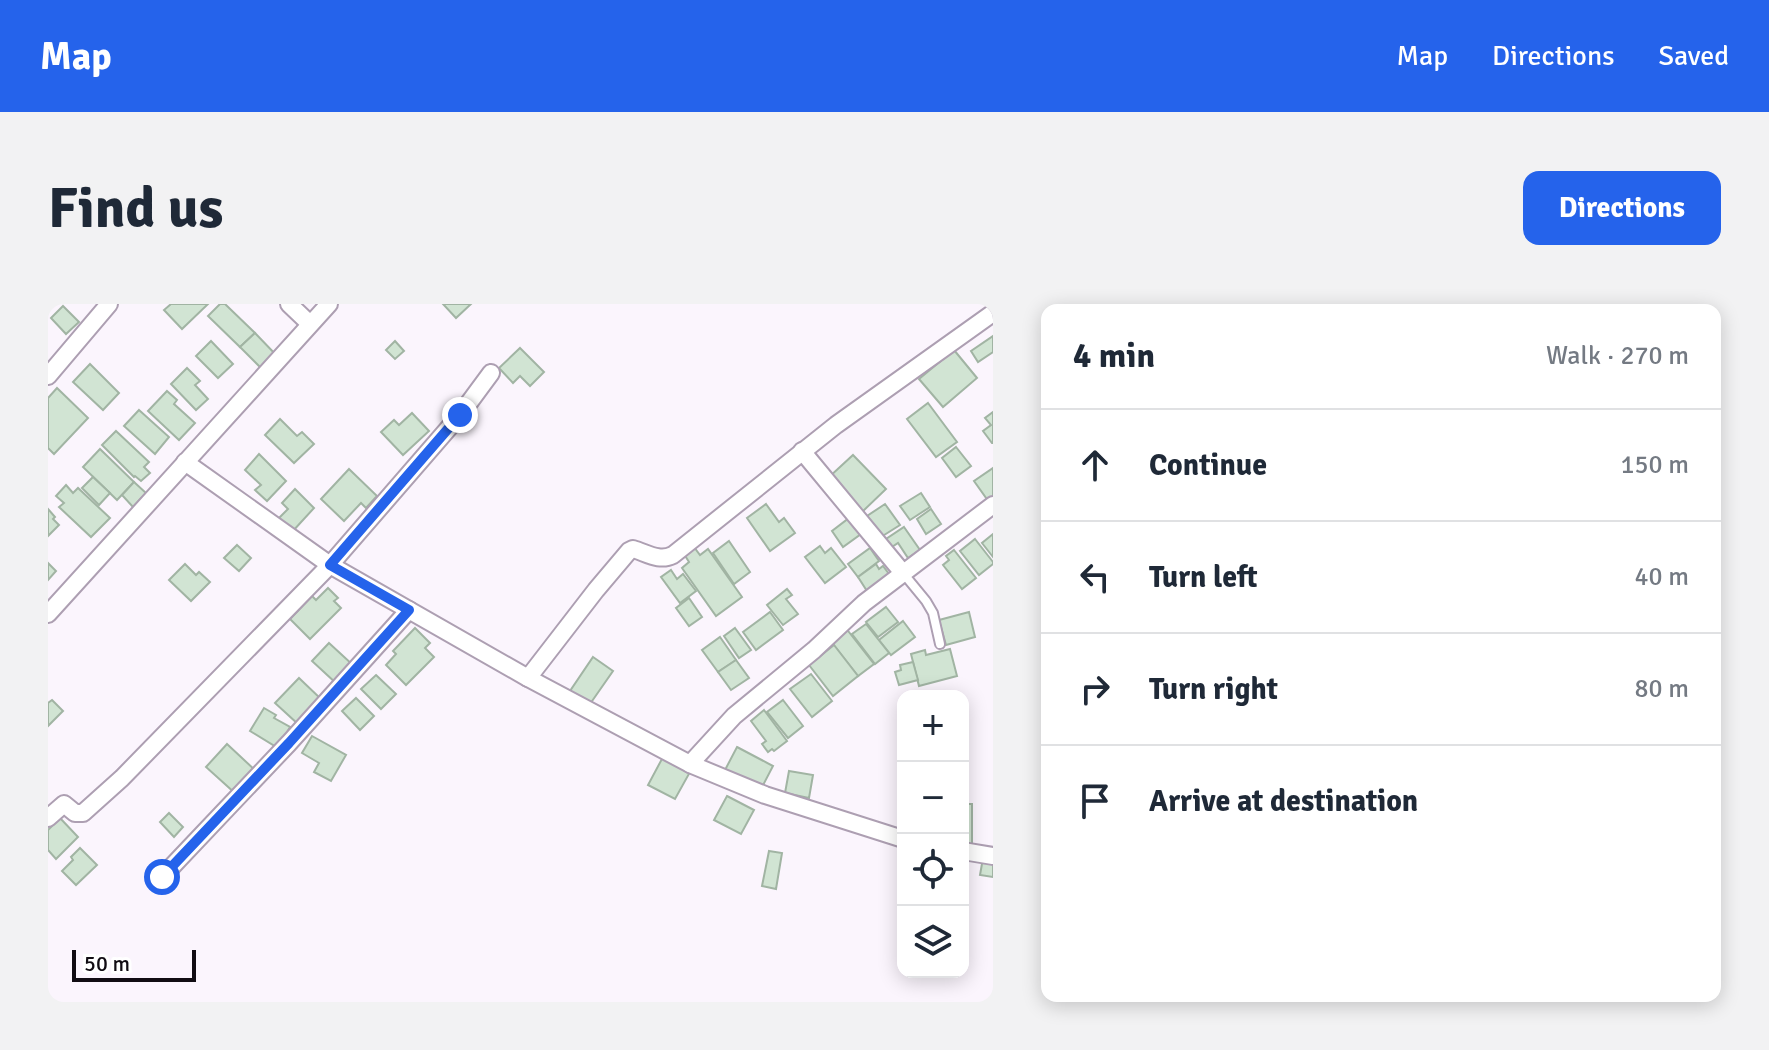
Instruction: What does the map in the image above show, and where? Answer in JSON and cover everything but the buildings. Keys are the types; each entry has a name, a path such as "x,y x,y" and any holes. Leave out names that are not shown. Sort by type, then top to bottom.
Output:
{"street":[{"path":"48,376 109,304"},
{"path":"289,304 310,324"},
{"path":"48,614 329,304"},
{"path":"528,678 629,551 633,549 666,558 673,555 802,451 993,313"},
{"path":"48,818 64,804 75,813 83,813 122,778 330,565 445,433 491,373"},
{"path":"802,451 903,573"},
{"path":"185,462 330,565 528,678 690,764 765,795 897,837"},
{"path":"690,764 734,716 814,650 864,603 993,505"},
{"path":"162,877 409,610"},
{"path":"969,852 993,856"}],"lane":[{"path":"903,573 933,613 940,644"}],"route":[{"path":"162,877 409,610 330,565 460,415"}]}
